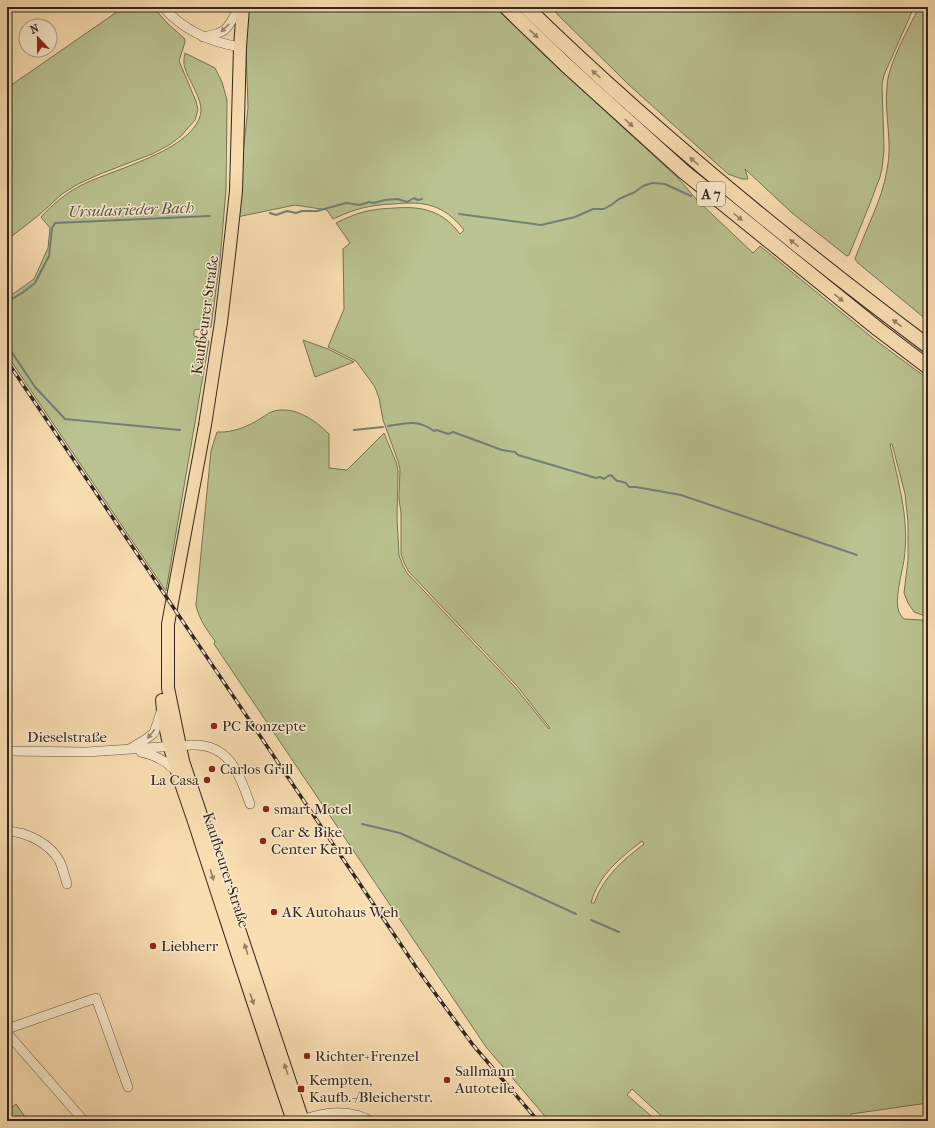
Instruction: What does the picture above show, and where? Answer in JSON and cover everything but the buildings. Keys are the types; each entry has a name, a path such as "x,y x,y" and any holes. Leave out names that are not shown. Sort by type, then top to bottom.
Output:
{"highway":[{"name":"A 7","path":"506,7 566,65 683,171 878,329 928,367"},
{"name":"A 7","path":"526,7 574,54 692,160 783,235 928,346"}],"main road":[{"name":"Kaufbeurer Straße","path":"243,7 240,47 236,191 220,330 205,425 168,624 162,648 162,708 300,1121"},
{"name":"Kaufbeurer Straße","path":"168,624 168,688 177,772 200,839 235,951 300,1121"}],"street":[{"path":"163,7 180,23 202,37 240,47"},
{"path":"202,37 219,34 226,30 239,7"},
{"name":"Dieselstraße","path":"128,750 146,739 154,732 162,708"},
{"name":"Dieselstraße","path":"7,751 66,753 200,745 208,746 217,749 225,755 239,776 250,804"},
{"name":"Dieselstraße","path":"128,750 158,757 177,772"},
{"path":"7,831 25,835 46,846 60,862 67,884"},
{"path":"7,1029 96,998 128,1087"},
{"path":"7,1033 84,1121"},
{"path":"300,1121 317,1115 330,1113 357,1115 371,1121"}],"green space":[{"path":"124,7 153,7 168,24 184,38 185,42 179,61 196,101 198,110 195,120 181,136 169,145 152,154 78,184 62,194 39,215 7,240 7,88 50,58 58,58 58,53"},
{"path":"249,7 495,7 543,54 678,178 697,200 753,253 760,246 874,339 928,379 928,617 914,612 904,593 908,560 908,522 905,494 892,444 890,444 900,487 905,530 904,560 897,601 899,612 904,619 922,620 928,622 928,1103 851,1114 845,1121 667,1121 632,1089 627,1095 657,1121 549,1121 486,1047 214,644 215,641 203,624 196,605 211,451 217,432 241,428 274,411 282,410 297,412 311,419 329,434 329,468 347,470 384,433 398,470 397,518 399,555 403,566 407,573 515,687 549,729 550,728 517,686 409,572 401,554 401,513 399,499 400,469 383,420 379,398 375,387 356,361 328,347 344,309 343,249 350,243 336,223 351,216 371,210 415,208 423,209 439,215 447,220 460,234 464,230 456,221 441,210 433,206 415,203 369,207 355,210 333,219 327,210 295,205 237,217 248,107 246,46","holes":["642,841 644,844 614,870 598,893 594,903 591,903 599,884 611,868"]},
{"path":"550,7 914,7 884,75 882,84 884,150 882,169 849,255 847,256 792,213 745,169 748,179 742,179 728,174 628,84"},
{"path":"919,7 928,7 928,321 855,259 885,182 889,160 886,96 888,77 895,57"},
{"path":"185,53 215,68 222,82 227,100 226,190 220,260 211,327 194,330 194,336 209,341 166,591 7,355 7,286 13,294 34,279 48,248 50,228 41,217 54,204 68,193 92,180 149,158 168,148 184,137 196,125 201,111 201,106 184,66"},
{"path":"303,340 328,349 354,362 315,377"},
{"path":"16,1104 28,1121 7,1121 7,1111"}],"waterway":[{"name":"Ursulasrieder Bach","path":"459,214 541,225 575,217 593,209 604,209 619,199 635,192 643,186 652,183 665,184 691,196"},
{"name":"Ursulasrieder Bach","path":"270,213 276,215 287,211 296,213 302,211 317,211 346,203 360,205 385,200 398,199 407,202 414,198 418,200 422,199"},
{"name":"Ursulasrieder Bach","path":"7,302 35,283 49,256 52,228 55,223 210,216"},
{"path":"7,352 11,351 35,387 65,419 180,430"},
{"path":"388,426 417,423 434,431 437,430 448,434 453,432 502,450 515,452 518,455 596,478 600,477 604,479 611,475 617,481 626,483 629,487 681,495 857,555"},
{"path":"354,430 383,427"},
{"path":"362,824 400,833 576,914"},
{"path":"591,920 619,932"}],"railway":[{"path":"7,361 418,970 473,1045 538,1121"}],"place":[{"name":"PC Konzepte","path":"214,726"},
{"name":"Carlos Grill","path":"212,769"},
{"name":"La Casa","path":"207,780"},
{"name":"smart Motel","path":"266,809"},
{"name":"Car & Bike Center Kern","path":"263,841"},
{"name":"AK Autohaus Weh","path":"274,912"},
{"name":"Liebherr","path":"153,946"},
{"name":"Richter+Frenzel","path":"307,1056"},
{"name":"Sallmann Autoteile","path":"447,1080"},
{"name":"Kempten, Kaufb.-/Bleicherstr.","path":"301,1089"}]}
